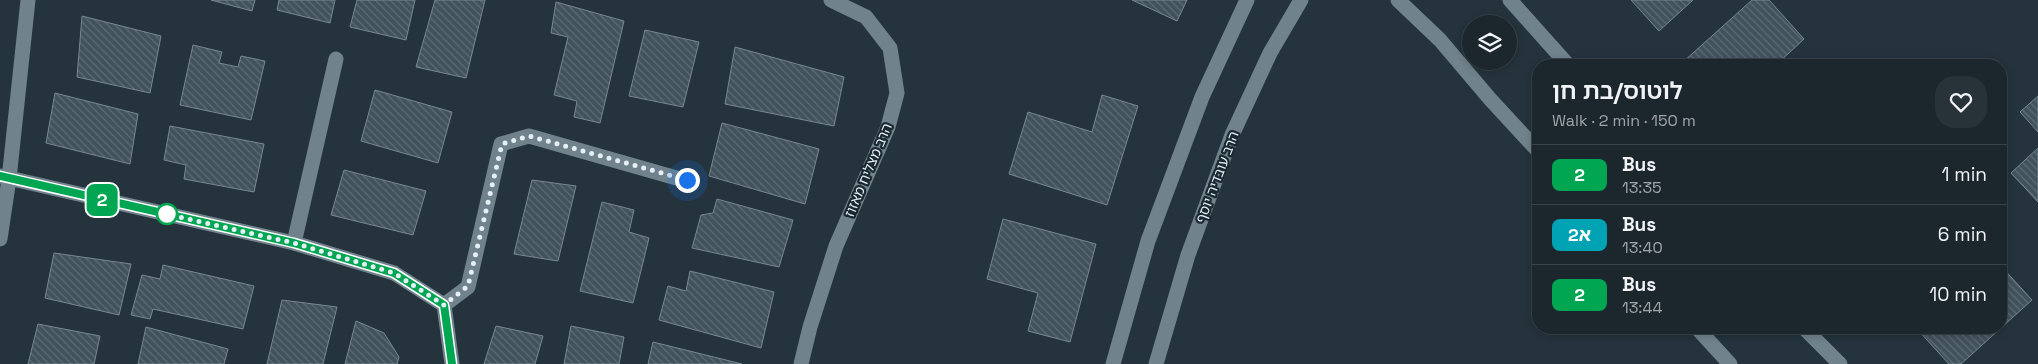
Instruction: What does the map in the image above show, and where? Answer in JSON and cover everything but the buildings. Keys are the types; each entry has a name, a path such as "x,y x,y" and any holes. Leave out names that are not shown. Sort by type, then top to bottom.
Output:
{"street":[{"path":"0,239 4,178 28,0"},
{"name":"הרב מצליח מאזוז","path":"801,364 810,327 836,246 888,127 897,93 890,48 866,18 831,0"},
{"path":"1113,364 1148,241 1202,96 1247,0"},
{"name":"הרב עובדיה יוסף","path":"1156,364 1188,255 1232,135 1270,53 1300,0"},
{"path":"1398,0 1440,40 1532,144"},
{"path":"1510,0 1563,59"},
{"path":"294,243 336,60"},
{"path":"444,305 468,286 502,144 529,136 687,180"},
{"path":"4,178 294,243 394,273 444,305 452,364"},
{"path":"1702,334 1730,364"},
{"path":"1810,334 1840,364"}],"bus line":[{"name":"2","path":"0,176 294,243 394,273 444,305 453,359 452,364"}],"route":[{"path":"167,214 161,213 294,243 394,273 444,305 468,286 502,144 529,136 687,180"}]}
